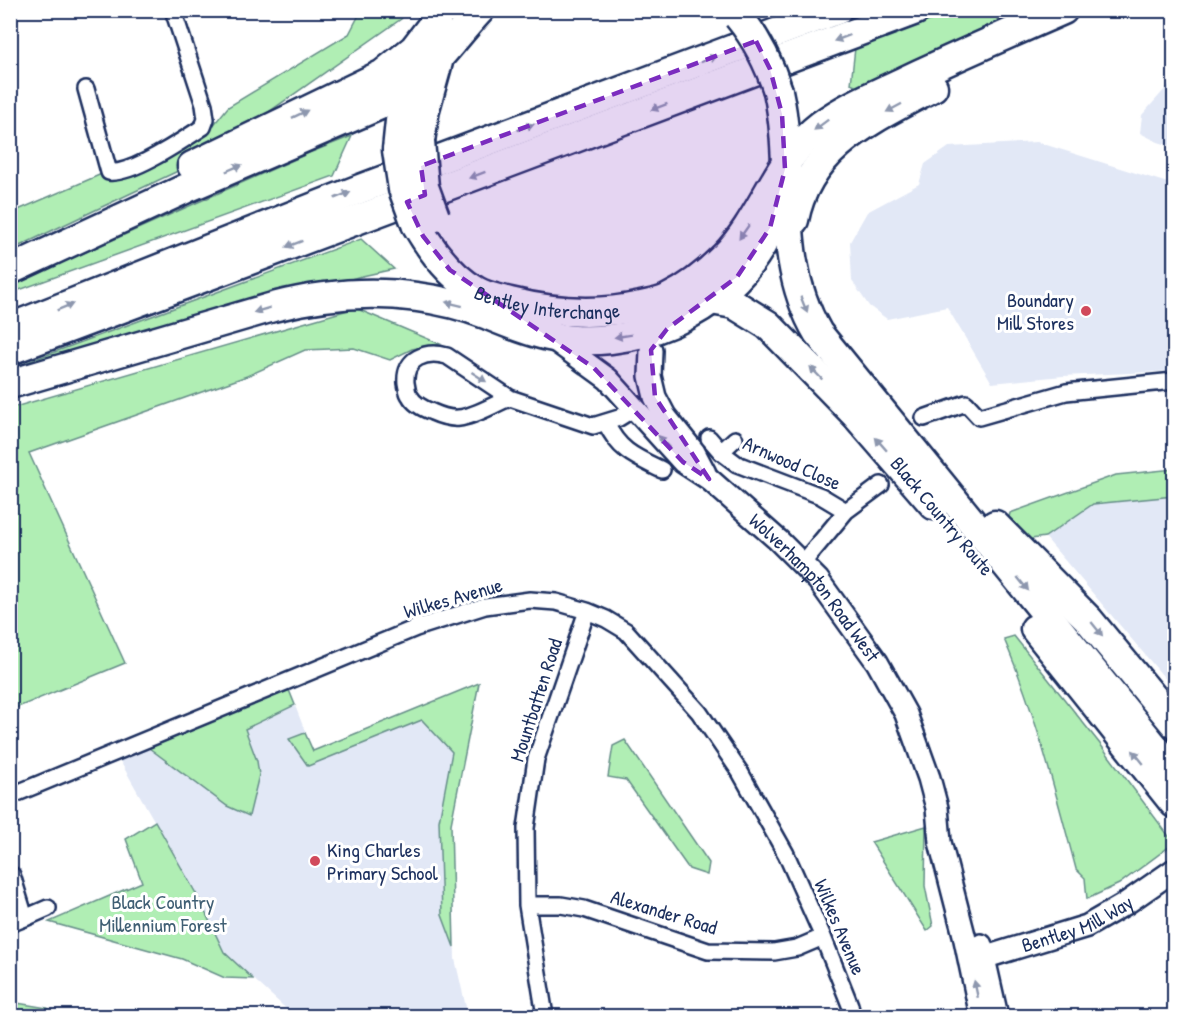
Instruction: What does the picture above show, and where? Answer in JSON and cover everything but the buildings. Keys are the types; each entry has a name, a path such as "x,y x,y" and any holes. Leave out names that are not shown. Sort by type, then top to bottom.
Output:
{"highway":[{"path":"10,270 187,188 379,106 408,88 438,60 480,10"},
{"path":"10,328 360,189 837,10"},
{"path":"10,350 916,10"},
{"name":"Bentley Interchange","path":"446,13 420,54 408,88 400,121 409,146 403,189 425,221 432,250 459,279 478,293 547,310 578,313 672,310 702,276 735,245 785,166 808,136 841,112 960,55 1063,10"},
{"path":"791,248 794,218 801,194 824,159 843,139 861,126 1074,10"},
{"path":"409,146 425,109 438,60 446,13"},
{"path":"10,265 115,204 383,74 414,49 446,13"},
{"path":"713,299 745,269 766,238 774,215 785,166 782,114 778,91 761,48 735,14"},
{"name":"Black Country Route","path":"785,166 794,277 811,322 834,355 1174,771"},
{"path":"10,384 273,307 307,299 345,294 402,295 454,304 487,314 531,332 577,339 618,337 647,331 672,310"},
{"name":"Black Country Route","path":"672,310 690,297 713,299 742,308 768,325 856,415 958,534 1174,803"},
{"path":"892,425 1060,589 1088,619 1174,723"}],"main road":[{"name":"Wolverhampton Road West","path":"496,299 608,379 683,462 709,479 818,580 852,624 892,686 918,745 937,808 951,839 978,960 997,1017"},
{"path":"635,408 639,397 641,368 667,329 672,310"},
{"path":"651,350 650,375 655,397 665,416 694,452 709,479"},
{"name":"Bentley Mill Way","path":"978,960 1087,926 1125,904 1174,870"},
{"name":"Wolverhampton Road West","path":"978,960 981,1017"}],"street":[{"path":"86,89 109,172 118,173 161,153 203,127 206,119 204,105 173,10"},
{"path":"510,398 459,418 443,417 423,409 409,396 406,376 409,364 426,354 436,353 447,356 510,398 593,426 619,418 635,408"},
{"path":"924,418 966,403 979,417 1066,392 1174,381"},
{"path":"606,423 614,439 631,455 662,470"},
{"name":"Arnwood Close","path":"709,438 736,464 821,496 846,511"},
{"name":"Arnwood Close","path":"721,452 735,439"},
{"name":"Arnwood Close","path":"802,564 846,511 880,485"},
{"name":"Wilkes Avenue","path":"10,796 416,628 485,606 510,601 556,602 606,618 626,631 699,712 740,772 786,854 824,937 850,1005 852,1017"},
{"name":"Mountbatten Road","path":"545,1017 527,905 526,828 536,759 587,611"},
{"path":"12,875 25,918"},
{"name":"Alexander Road","path":"527,905 561,905 584,909 708,951 774,952 797,948 824,937"},
{"path":"10,924 48,908"}],"highlighted area":[{"path":"756,41 770,69 782,114 785,169 770,228 737,277 667,329 651,350 655,397 709,479 683,462 594,368 450,270 423,236 407,202 425,195 421,166"}],"shaded area":[{"path":"1174,79 1174,147 1140,133 1142,115"},
{"path":"1037,142 1174,185 1174,371 1063,376 992,383 947,307 887,319 869,306 852,281 850,242 867,212 919,184 925,164 949,147"},
{"path":"1174,496 1174,689 1045,537 1093,504"},
{"name":"King Charles Primary School","path":"479,683 451,824 455,959 468,1016 294,1016 224,952 198,897 120,761 289,690 313,752"}],"green space":[{"path":"359,11 407,11 401,19 199,161 11,250 11,213 208,132 228,107 349,34"},
{"path":"957,11 1033,11 861,89 851,84 855,48"},
{"path":"352,136 334,176 11,293 11,285"},
{"path":"361,239 394,269 11,373 11,368"},
{"path":"355,308 440,344 412,349 390,360 354,348 305,350 247,376 29,453 125,663 11,710 11,408"},
{"path":"1174,469 1174,496 1093,504 1045,537 1024,540 1008,521 1010,513 1116,475"},
{"path":"1014,636 1100,744 1174,843 1119,884 1087,899 1085,878 1076,869 1026,695 1004,639"},
{"path":"479,683 451,824 454,947 442,915 439,821 452,752 422,720 308,766 289,739 305,733 313,751"},
{"path":"289,690 295,705 245,729 257,761 259,775 249,816 227,806 149,748"},
{"path":"625,740 709,863 707,875 689,869 626,780 608,777 613,746"},
{"name":"Black Country Millennium Forest","path":"155,821 198,897 224,952 253,979 225,978 182,959 49,922 142,882 126,839"},
{"path":"926,826 925,886 933,926 927,931 871,842"},
{"path":"11,1002 47,1008 64,1016 11,1016"}],"place":[{"name":"Boundary Mill Stores","path":"1086,311"},
{"name":"King Charles Primary School","path":"315,861"}]}
